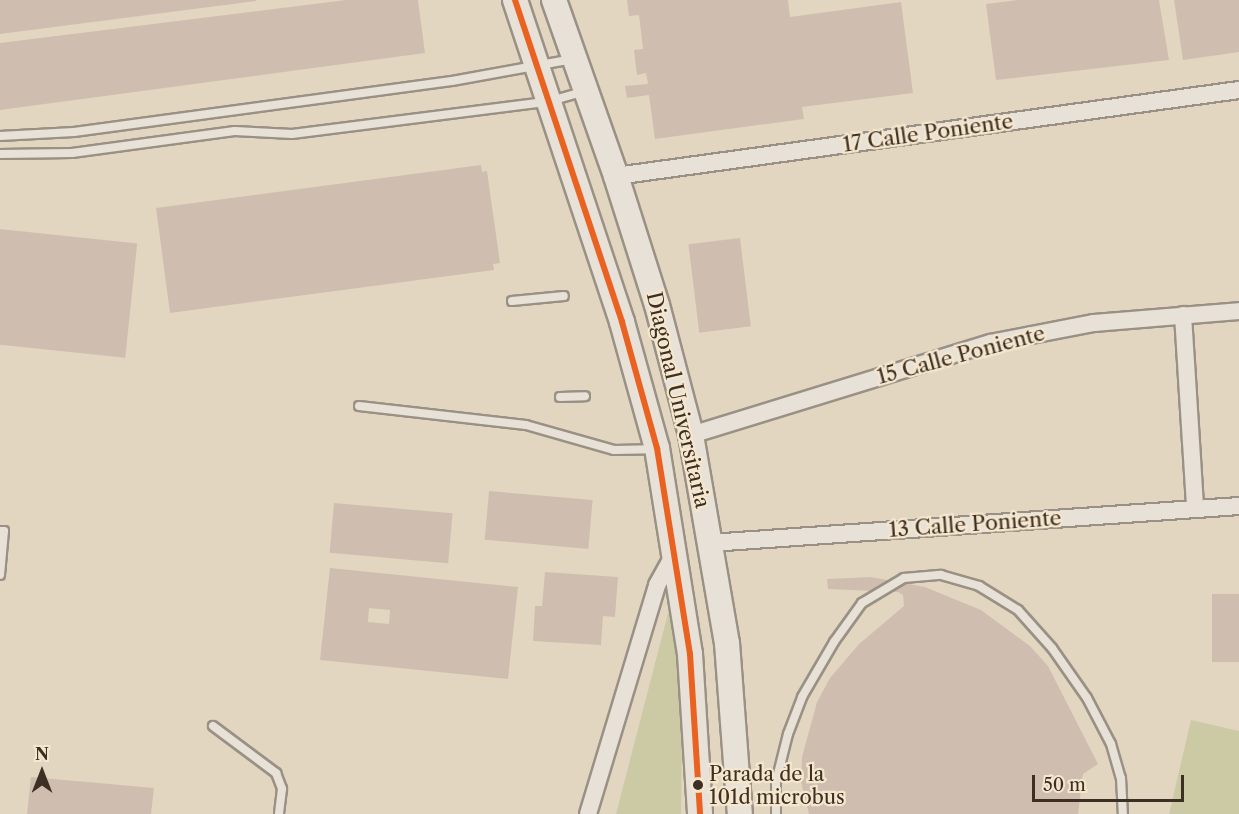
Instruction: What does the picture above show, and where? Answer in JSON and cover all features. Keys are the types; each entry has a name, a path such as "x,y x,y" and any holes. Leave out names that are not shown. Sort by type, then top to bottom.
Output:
{"main road":[{"name":"Diagonal Universitaria","path":"515,0 622,322 657,448 676,552 690,654 700,814"},
{"name":"Diagonal Universitaria","path":"554,0 616,176 660,316 691,435 727,643 740,814"}],"street":[{"name":"17 Calle Poniente","path":"616,176 1239,90"},
{"name":"15 Calle Poniente","path":"691,435 990,343 1094,323 1239,311"},
{"path":"1184,315 1195,507"},
{"name":"13 Calle Poniente","path":"710,543 1195,507 1239,506"},
{"path":"588,814 657,585 676,552"}],"lane":[{"path":"0,136 74,132 537,67 573,58"},
{"path":"0,154 72,153 235,131 292,134 547,102 585,91"},
{"path":"512,301 564,296"},
{"path":"560,397 585,396"},
{"path":"359,406 526,425 614,450 657,448"},
{"path":"0,531 4,531 0,575"},
{"path":"776,814 776,782 789,734 802,697 834,642 862,603 904,578 941,575 979,586 1018,610 1052,648 1087,698 1111,744 1121,778 1123,814"},
{"path":"213,726 276,773 282,789 279,814"}],"green space":[{"path":"673,594 683,664 681,814 616,814"},
{"path":"1191,720 1239,731 1239,814 1169,814"}],"building":[{"path":"0,0 256,0 256,1 0,34"},
{"path":"346,0 418,0 425,53 0,110 0,43"},
{"path":"627,0 788,0 790,17 901,2 913,93 802,107 804,119 655,139 649,95 627,98 625,86 648,84 646,73 637,75 634,50 643,49 639,15 629,16"},
{"path":"1018,0 1159,0 1169,60 996,80 986,4"},
{"path":"1174,0 1239,0 1239,52 1183,60"},
{"path":"481,165 482,172 487,171 500,263 493,264 494,270 170,313 156,208"},
{"path":"0,229 137,243 125,358 0,345"},
{"path":"740,238 751,326 699,333 688,244"},
{"path":"489,491 593,500 588,549 485,540"},
{"path":"334,503 453,513 448,563 330,553"},
{"path":"330,568 518,587 508,679 320,660","holes":["369,608 390,610 389,624 368,622"]},
{"path":"545,572 618,577 615,617 603,616 601,645 533,641 535,606 542,606"},
{"path":"871,577 925,587 981,610 1030,646 1048,666 1098,764 1083,774 1078,814 809,814 801,782 802,757 817,702 830,678 859,644 904,606 903,595 898,592 828,589 827,579"},
{"path":"1212,594 1239,594 1239,662 1212,662"},
{"path":"31,777 154,788 151,814 27,814"}],"transit line":[{"path":"515,0 622,322 657,448 690,654 700,814"}],"place":[{"name":"Parada de la 101d microbus","path":"698,785"}]}
